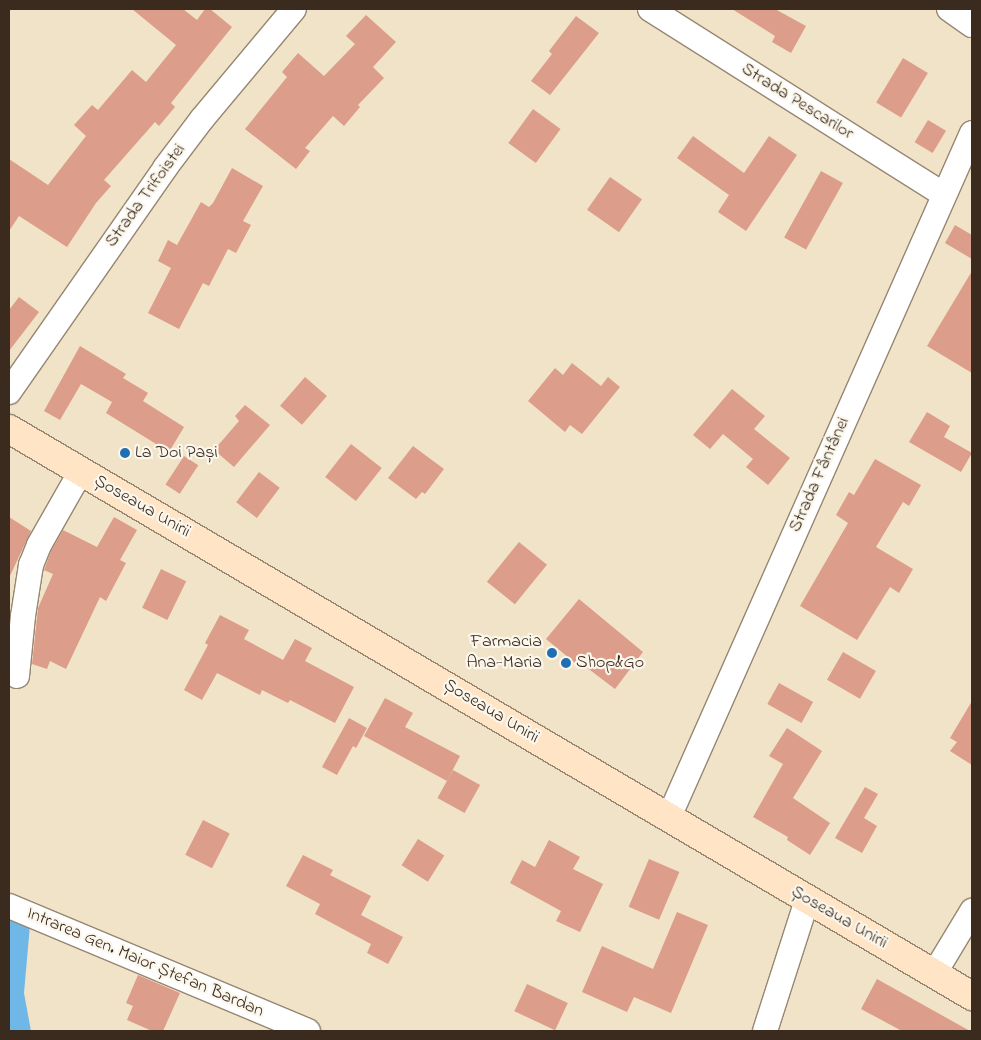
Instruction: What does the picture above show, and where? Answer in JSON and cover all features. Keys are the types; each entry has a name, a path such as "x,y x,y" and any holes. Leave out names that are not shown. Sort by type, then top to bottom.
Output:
{"main road":[{"name":"Șoseaua Unirii","path":"9,429 972,996"}],"street":[{"name":"Strada Trifoistei","path":"9,392 165,168 202,119 294,9"},
{"name":"Strada Pescarilor","path":"650,9 944,196"},
{"name":"Strada Fântânei","path":"669,817 972,133"},
{"path":"17,676 23,616 32,565 40,545 81,471"},
{"path":"764,1031 807,900"},
{"name":"Intrarea Gen. Maior Ștefan Bardan","path":"9,906 308,1031"},
{"path":"934,974 972,911"}],"water":[{"path":"9,915 30,925 24,993 31,1031 9,1031"}],"building":[{"path":"132,9 183,9 197,20 205,9 210,9 232,27 171,103 175,107 159,126 155,122 104,180 111,186 96,203 67,247 19,216 9,231 9,159 48,185 86,136 74,125 92,105 98,110 132,70 146,82 176,45"},
{"path":"732,9 775,9 806,26 791,53 772,42 775,36"},
{"path":"366,15 396,42 373,67 384,78 358,105 360,107 344,126 333,116 305,148 310,151 296,169 245,129 287,77 282,72 298,53 324,76 355,44 346,36"},
{"path":"576,16 599,33 550,95 531,81 552,54 549,51"},
{"path":"903,58 928,73 901,118 876,103"},
{"path":"533,109 561,129 536,163 508,143"},
{"path":"928,120 946,131 933,153 915,142"},
{"path":"693,136 744,173 769,136 797,155 746,231 718,212 729,195 677,158"},
{"path":"232,168 263,186 243,221 251,225 236,253 228,249 209,286 203,283 179,329 148,313 171,268 158,261 168,240 177,245 201,202 209,207 213,203"},
{"path":"821,171 843,183 806,250 784,237"},
{"path":"610,177 642,199 619,232 587,210"},
{"path":"955,225 972,235 972,259 945,243"},
{"path":"972,271 972,373 927,346"},
{"path":"19,297 39,312 9,351 9,310"},
{"path":"80,346 126,374 123,378 148,393 143,401 184,427 169,452 106,413 112,402 81,384 60,420 44,411"},
{"path":"572,363 601,386 608,377 620,387 582,434 570,425 565,432 528,401 555,368 563,375"},
{"path":"305,377 327,396 302,425 280,406"},
{"path":"732,389 765,416 754,429 790,458 768,485 746,467 753,459 723,434 710,449 693,435"},
{"path":"245,405 270,425 234,467 214,450 239,421 235,416"},
{"path":"927,412 950,426 944,437 972,453 961,472 909,442"},
{"path":"351,444 382,468 356,501 325,477"},
{"path":"413,446 444,469 425,494 422,492 416,499 388,478"},
{"path":"184,456 198,465 180,494 165,485"},
{"path":"875,459 921,485 909,506 903,502 876,547 913,569 899,593 890,587 857,640 800,606 848,523 836,515 849,492 854,495"},
{"path":"259,472 280,488 257,518 236,502"},
{"path":"9,517 31,531 9,578"},
{"path":"114,517 137,530 120,560 126,563 106,601 100,597 66,669 50,661 47,669 32,664 38,608 53,574 44,570 51,551 63,530 97,547"},
{"path":"519,542 547,565 515,604 487,582"},
{"path":"161,569 186,581 167,620 142,608"},
{"path":"579,599 643,652 615,689 582,664 580,667 546,639"},
{"path":"220,615 249,630 244,639 283,660 295,639 312,648 305,661 354,687 335,723 290,700 288,703 262,690 260,695 217,673 202,700 184,690 208,645 205,643"},
{"path":"843,652 876,671 860,699 827,680"},
{"path":"779,683 813,702 801,723 767,704"},
{"path":"385,698 413,713 405,727 460,756 447,781 364,736"},
{"path":"972,701 972,765 950,751 957,742 950,738"},
{"path":"349,718 367,728 356,748 353,746 337,775 322,767"},
{"path":"787,728 822,751 793,798 830,823 810,855 787,840 788,837 753,817 783,764 769,756"},
{"path":"453,770 480,785 465,813 437,798"},
{"path":"865,787 878,794 864,818 877,826 862,853 835,838"},
{"path":"203,820 230,834 212,868 185,855"},
{"path":"418,839 444,855 428,882 402,865"},
{"path":"549,840 580,857 573,869 603,884 580,932 556,921 561,911 510,883 522,860 535,867"},
{"path":"303,855 333,870 330,875 371,896 361,915 403,937 388,964 367,953 371,944 315,914 320,904 286,886"},
{"path":"649,859 679,872 659,920 629,907"},
{"path":"677,912 708,925 671,1013 634,997 627,1012 582,992 602,946 653,969"},
{"path":"138,975 180,993 163,1031 152,1031 127,1020 133,1006 126,1003"},
{"path":"877,979 970,1031 902,1031 861,1009"},
{"path":"527,984 568,1003 555,1030 514,1011"}],"place":[{"name":"La Doi Pași","path":"125,453"},
{"name":"Farmacia Ana-Maria","path":"552,653"},
{"name":"Shop&Go","path":"566,663"}]}
